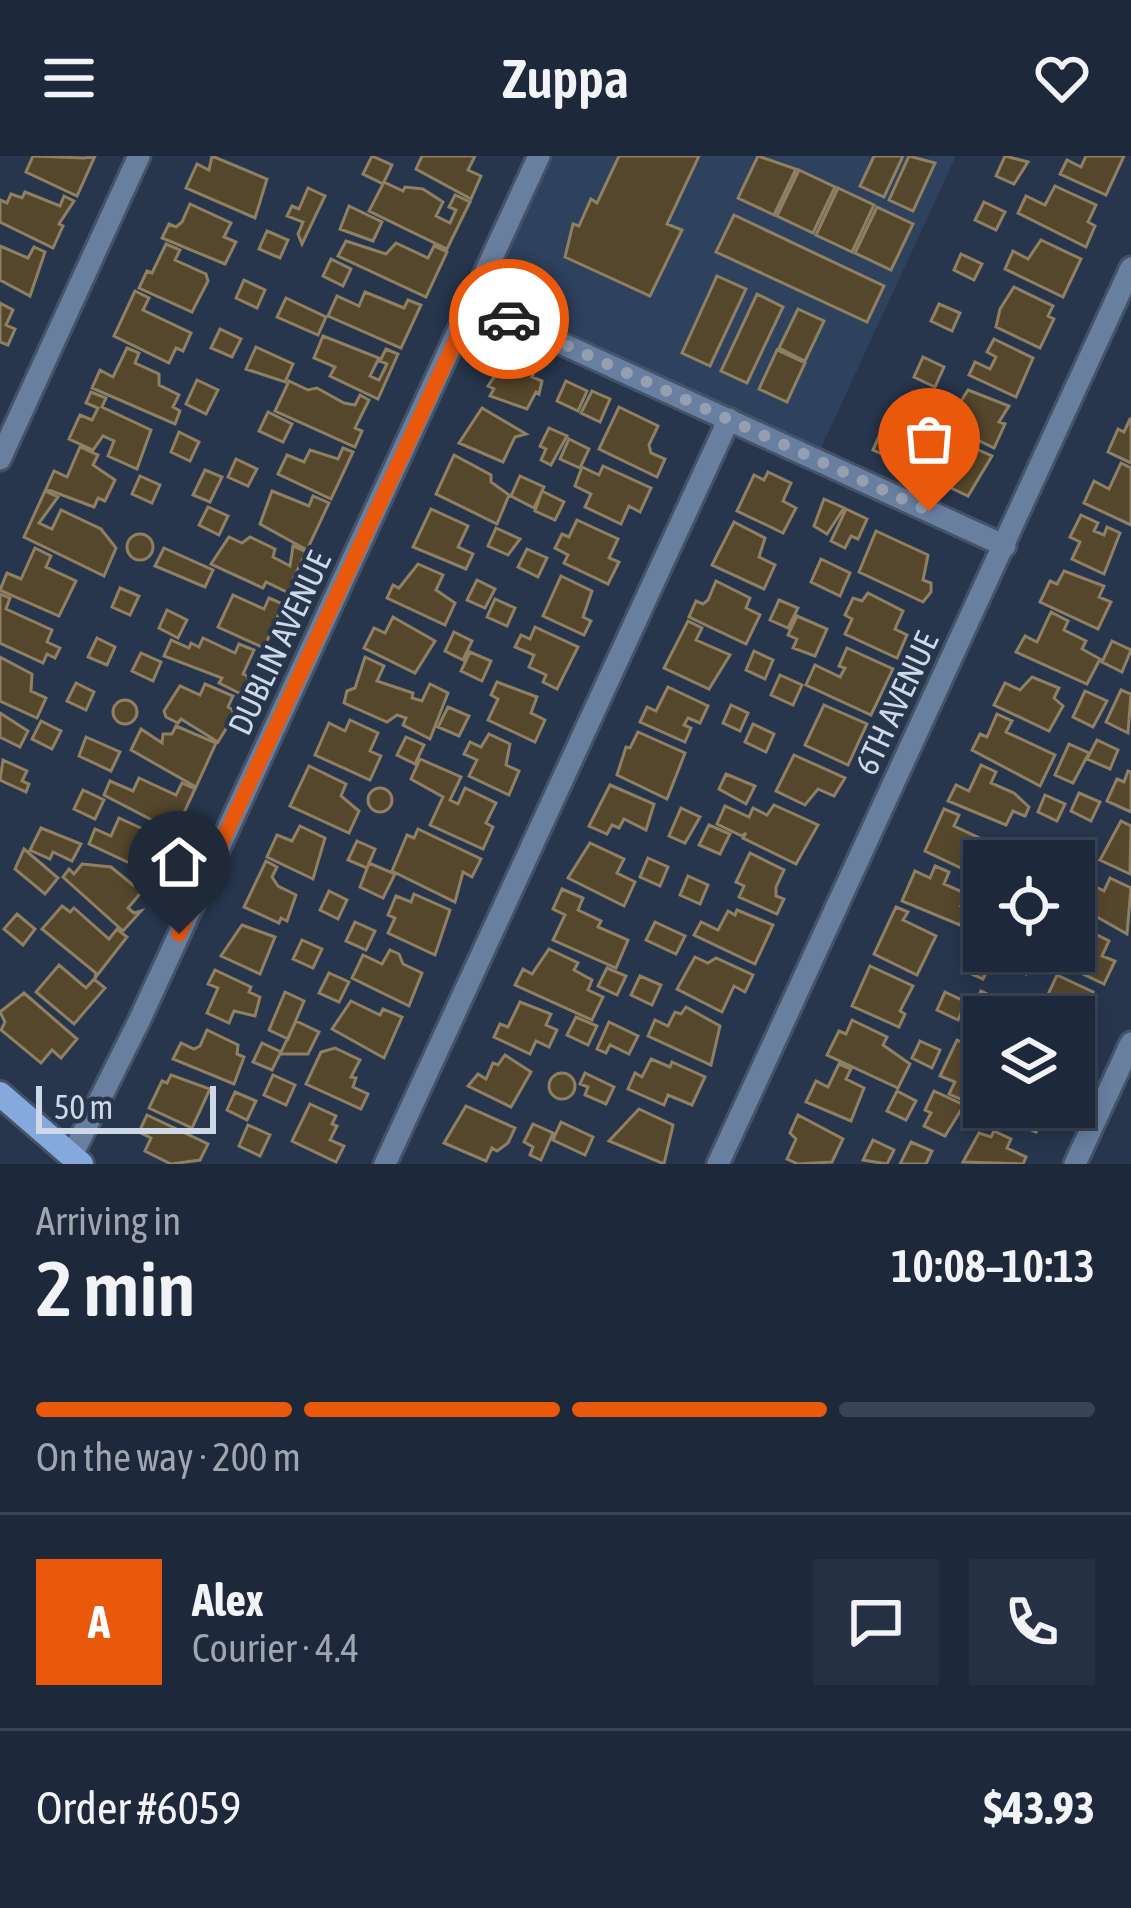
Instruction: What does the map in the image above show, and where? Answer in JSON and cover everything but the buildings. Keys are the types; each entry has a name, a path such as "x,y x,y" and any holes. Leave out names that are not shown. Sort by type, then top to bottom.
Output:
{"main road":[{"path":"0,1094 77,1160"}],"street":[{"path":"0,459 139,156"},
{"name":"DUBLIN AVENUE","path":"77,1160 539,156"},
{"name":"6TH AVENUE","path":"718,1164 1131,268"},
{"path":"473,303 1005,546"},
{"path":"385,1164 729,419"},
{"path":"1075,1164 1131,1043"}],"shaded area":[{"path":"539,156 956,156 816,459 473,303"}],"way so far":[{"path":"509,319 929,511"}],"route":[{"path":"179,934 473,303 509,319"}]}
